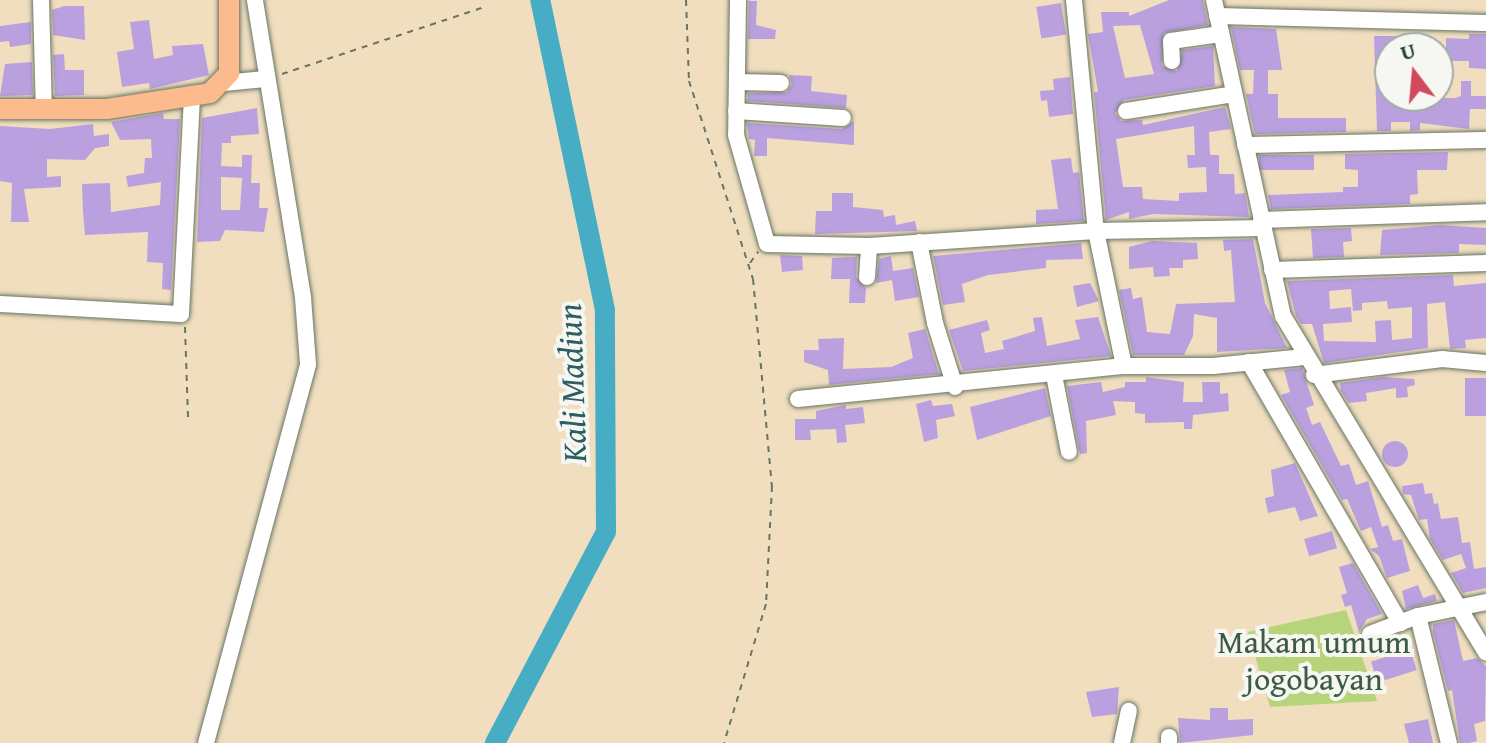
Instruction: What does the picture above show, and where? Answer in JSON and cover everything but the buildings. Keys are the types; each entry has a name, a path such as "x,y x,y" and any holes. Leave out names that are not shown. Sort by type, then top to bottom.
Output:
{"main road":[{"path":"0,109 107,109 192,97 224,83 230,60 229,0"}],"street":[{"path":"41,0 44,111"},
{"path":"206,743 308,364 303,297 265,79 255,0"},
{"path":"738,0 736,135 767,244 869,246 1096,231 1486,212"},
{"path":"1074,0 1096,231 1124,366"},
{"path":"1486,23 1458,30 1215,8 1283,316 1314,375 1486,652"},
{"path":"1172,61 1171,41 1221,34"},
{"path":"224,83 265,79"},
{"path":"737,82 781,83"},
{"path":"1126,111 1234,94"},
{"path":"0,304 181,314 192,97"},
{"path":"736,111 843,118"},
{"path":"1245,145 1486,140"},
{"path":"919,242 935,323 955,387"},
{"path":"867,277 869,246"},
{"path":"1272,270 1486,263"},
{"path":"798,399 955,387 1124,366 1304,357"},
{"path":"1314,375 1442,359 1486,363"},
{"path":"1249,362 1400,623"},
{"path":"1054,375 1069,452"},
{"path":"1370,634 1418,616 1486,602"},
{"path":"1418,616 1449,743"},
{"path":"1122,743 1129,711"}],"path":[{"path":"686,0 689,81 753,279 772,486 766,604 724,743"},
{"path":"265,79 485,7"},
{"path":"181,314 190,352 188,417"}],"green space":[{"name":"Makam umum jogobayan","path":"1346,610 1377,701 1270,707 1248,632"}],"waterway":[{"name":"Kali Madiun","path":"495,743 606,532 605,310 540,0"}]}
